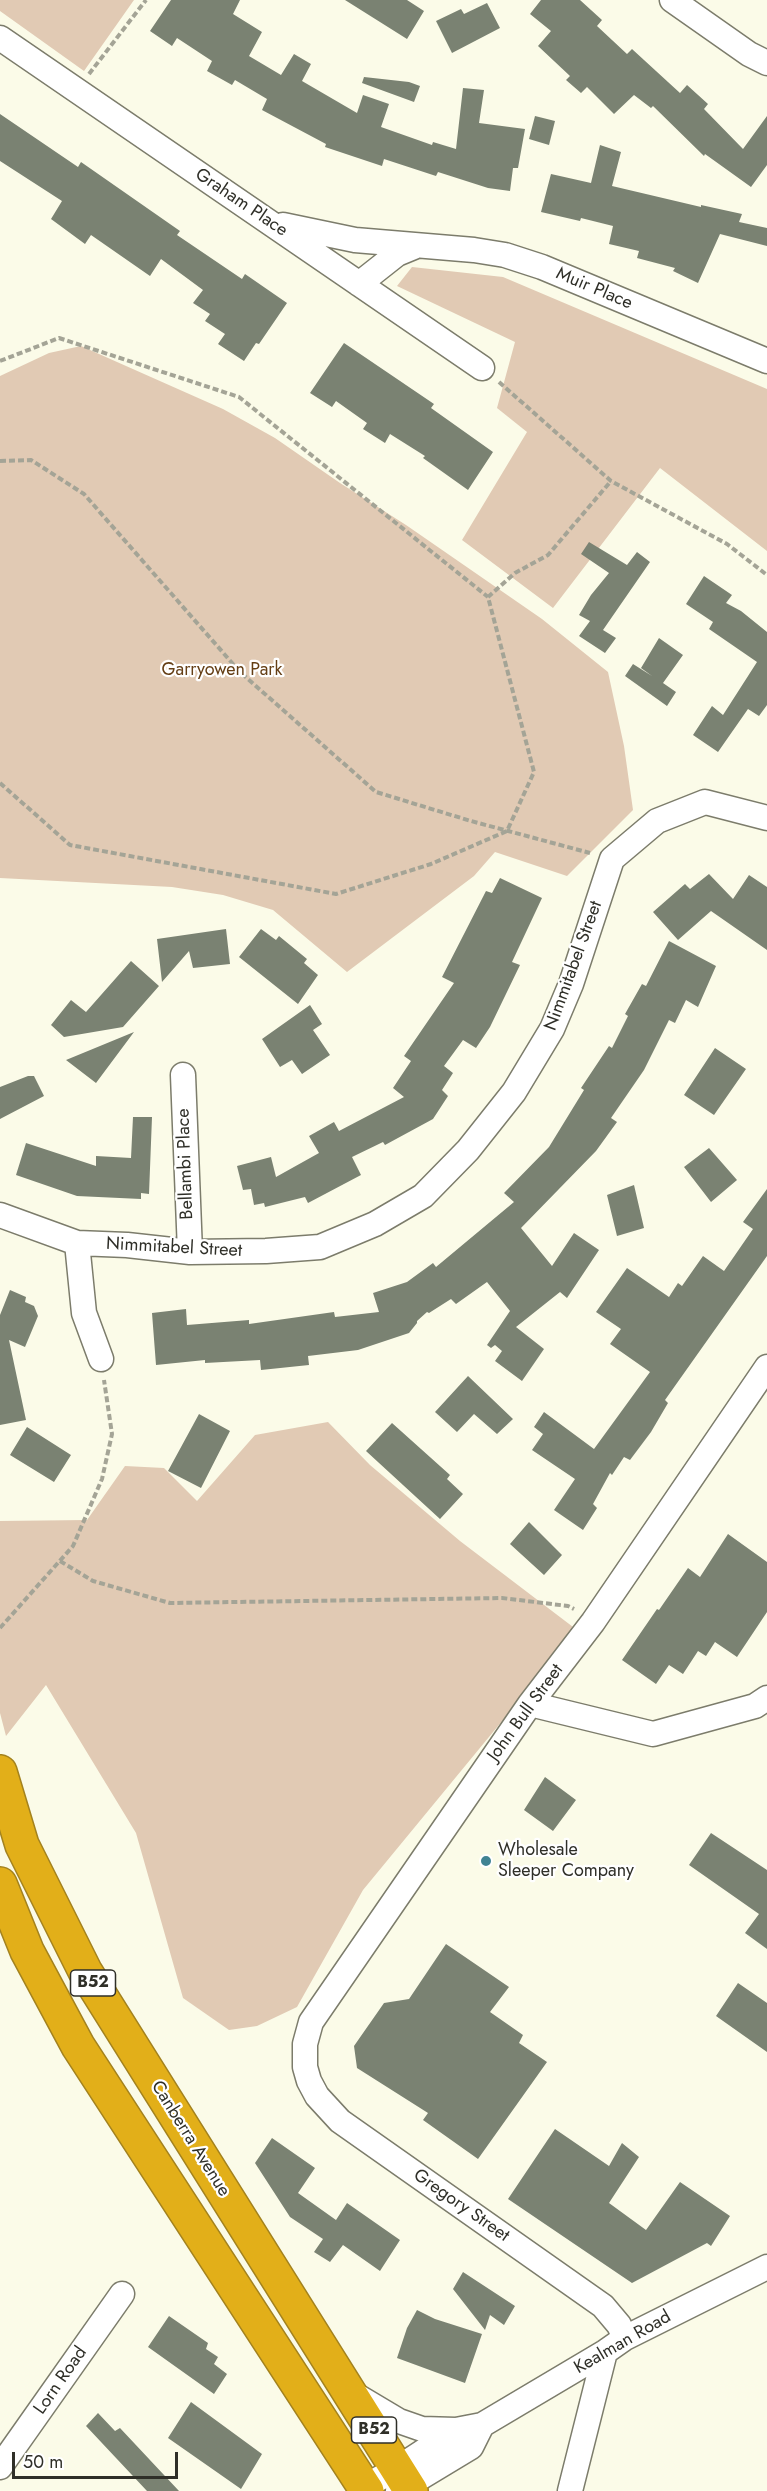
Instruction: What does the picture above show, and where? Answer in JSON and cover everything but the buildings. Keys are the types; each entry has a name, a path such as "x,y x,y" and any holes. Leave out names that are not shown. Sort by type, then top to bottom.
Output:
{"highway":[{"name":"Canberra Avenue","path":"0,1772 22,1845 85,1971 350,2391 404,2484"},
{"name":"B52","path":"0,1884 27,1951 78,2046 365,2489"}],"street":[{"path":"672,0 748,54 767,63"},
{"name":"Graham Place","path":"0,38 482,368"},
{"name":"Muir Place","path":"257,214 279,224 319,234 414,247 474,250 523,261 767,362"},
{"path":"359,284 397,254 414,247"},
{"path":"612,859 657,821 705,802 767,818"},
{"name":"Nimmitabel Street","path":"0,1215 77,1243 127,1245 190,1252 266,1251 320,1247 375,1224 423,1196 468,1150 514,1092 552,1029 572,984 612,859"},
{"name":"Bellambi Place","path":"183,1075 190,1252"},
{"path":"77,1243 84,1313 101,1359"},
{"name":"John Bull Street","path":"305,2067 305,2044 311,2022 531,1704 593,1622 767,1367"},
{"path":"531,1704 653,1734 755,1706 767,1698"},
{"name":"Gregory Street","path":"305,2067 317,2096 340,2121 603,2306 618,2325 624,2338"},
{"name":"Kealman Road","path":"350,2391 399,2421 422,2428 456,2430 482,2425 605,2352 624,2338 767,2267"},
{"name":"Lorn Road","path":"0,2467 122,2294"},
{"path":"570,2491 605,2352"},
{"name":"Kealman Road","path":"365,2489 404,2484 471,2448 482,2425"},
{"name":"Kealman Road","path":"404,2484 456,2430"}],"path":[{"path":"85,79 146,0"},
{"path":"0,361 59,338 239,398 488,597 534,772 507,831 431,864 336,894 70,845 0,783"},
{"path":"482,368 611,481 727,544 767,575"},
{"path":"0,461 31,460 84,494 240,672 376,792 612,859"},
{"path":"488,597 515,573 548,555 611,481"},
{"path":"0,1628 73,1546 102,1479 112,1434 101,1359"},
{"path":"60,1561 93,1581 170,1603 502,1598 568,1606 593,1622"}],"green space":[{"path":"0,0 134,0 84,71 0,11"},
{"path":"412,267 503,277 767,389 767,551 660,468 553,608 462,540 527,432 497,408 515,342 397,286"},
{"name":"Garryowen Park","path":"81,346 223,409 275,438 542,619 608,672 624,746 633,810 567,876 495,852 474,876 347,972 273,910 223,895 172,887 0,878 0,376 49,353"},
{"path":"328,1422 370,1465 460,1541 577,1630 363,1890 297,2007 257,2026 229,2030 183,1998 136,1833 46,1685 6,1736 0,1713 0,1521 87,1520 125,1466 164,1468 197,1501 255,1435"}],"place":[{"name":"Wholesale Sleeper Company","path":"486,1861"}]}
